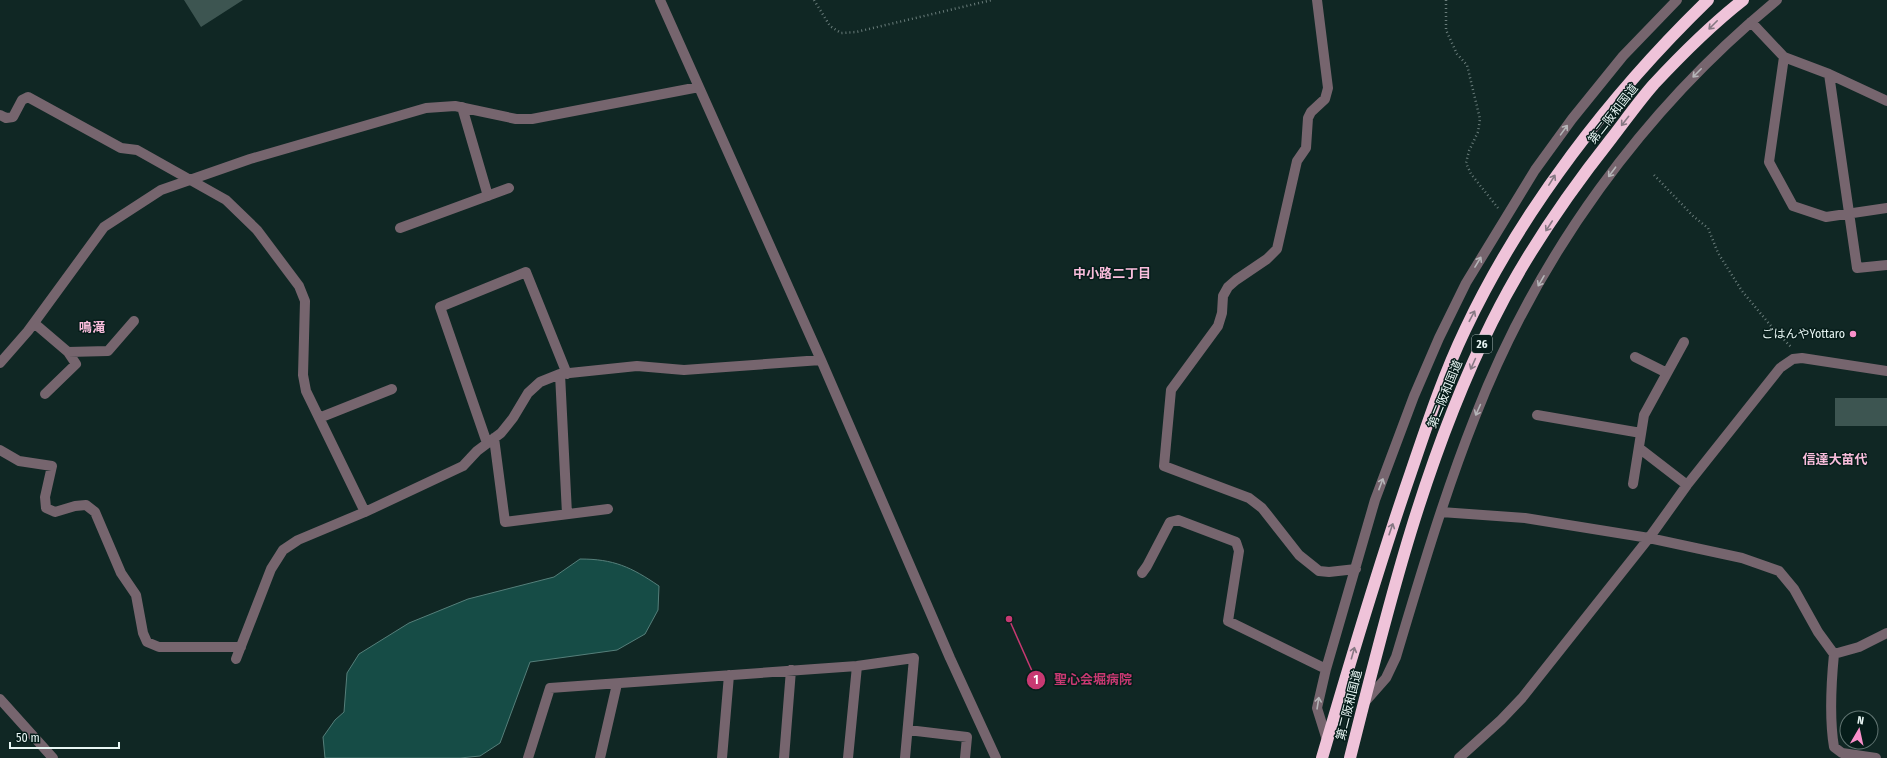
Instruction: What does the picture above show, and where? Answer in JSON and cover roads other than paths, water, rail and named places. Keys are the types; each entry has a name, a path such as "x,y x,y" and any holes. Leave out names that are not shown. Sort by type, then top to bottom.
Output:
{"highway":[{"name":"第二阪和国道","path":"1322,758 1380,560 1433,409 1465,330 1504,256 1558,172 1628,86 1687,20 1708,0"},
{"name":"第二阪和国道","path":"1350,758 1384,624 1411,530 1440,445 1468,374 1495,315 1521,269 1575,185 1653,85 1720,18 1743,0"}],"street":[{"path":"660,0 821,360 950,658 996,758"},
{"path":"1317,0 1328,88 1325,99 1311,112 1308,118 1306,148 1297,162 1277,250 1228,287 1223,296 1222,313 1218,326 1172,390 1164,466 1249,498 1262,508 1298,555 1319,571 1329,572 1356,569"},
{"path":"1327,740 1317,708 1326,669 1375,500 1414,396 1439,338 1466,284 1535,170 1572,119 1623,56 1677,0"},
{"path":"1364,703 1386,678 1396,657 1442,512 1475,417 1523,312 1586,207 1658,114 1697,73 1751,22 1777,0"},
{"path":"1751,22 1784,57 1829,74 1887,101"},
{"path":"1784,57 1769,162 1793,206 1826,217 1887,208"},
{"path":"1829,74 1857,268 1887,265"},
{"path":"0,363 34,323 104,227 161,190 250,159 426,108 455,106 516,119 532,120 699,86"},
{"path":"0,115 6,118 13,117 22,100 28,97 120,148 137,150 226,200 257,230 299,286 305,301 303,375 306,391 365,512"},
{"path":"462,107 488,196"},
{"path":"400,228 509,188"},
{"path":"567,514 564,374 526,272 440,307 490,441 505,522 608,509"},
{"path":"68,352 108,351 134,321"},
{"path":"34,323 68,352 76,364 45,394"},
{"path":"1633,484 1644,415 1684,342"},
{"path":"1635,357 1667,373"},
{"path":"1459,758 1501,720 1522,698 1649,538 1687,485 1780,368 1793,358 1802,358 1887,371"},
{"path":"236,659 271,568 283,550 298,540 365,512 463,466 490,441 502,433 528,393 540,382 564,374 637,366 684,370 821,360"},
{"path":"319,418 392,389"},
{"path":"1537,415 1641,433"},
{"path":"1638,448 1687,485"},
{"path":"0,450 19,461 52,466 46,497 46,508 56,512 76,506 86,505 96,512 121,573 136,595 143,633 147,642 159,647 241,647"},
{"path":"1442,512 1525,518 1649,538 1742,558 1779,571 1794,589 1818,632 1834,654 1831,684 1832,736 1834,747 1842,753 1876,758"},
{"path":"1142,573 1170,522 1178,520 1236,542 1239,551 1228,621 1326,669"},
{"path":"1834,654 1859,648 1887,633"},
{"path":"528,758 550,688 856,666 914,658 905,758"},
{"path":"848,758 856,666"},
{"path":"784,758 791,670"},
{"path":"722,758 729,675"},
{"path":"600,758 617,684"},
{"path":"0,699 53,758"},
{"path":"908,730 967,737 965,758"}],"place":[{"name":"ごはんやYottaro","path":"1853,334"},
{"name":"聖心会堀病院","path":"1009,619"}],"district":[{"name":"中小路二丁目","path":"1112,273"},
{"name":"鳴滝","path":"92,327"},
{"name":"信達大苗代","path":"1835,459"}]}
